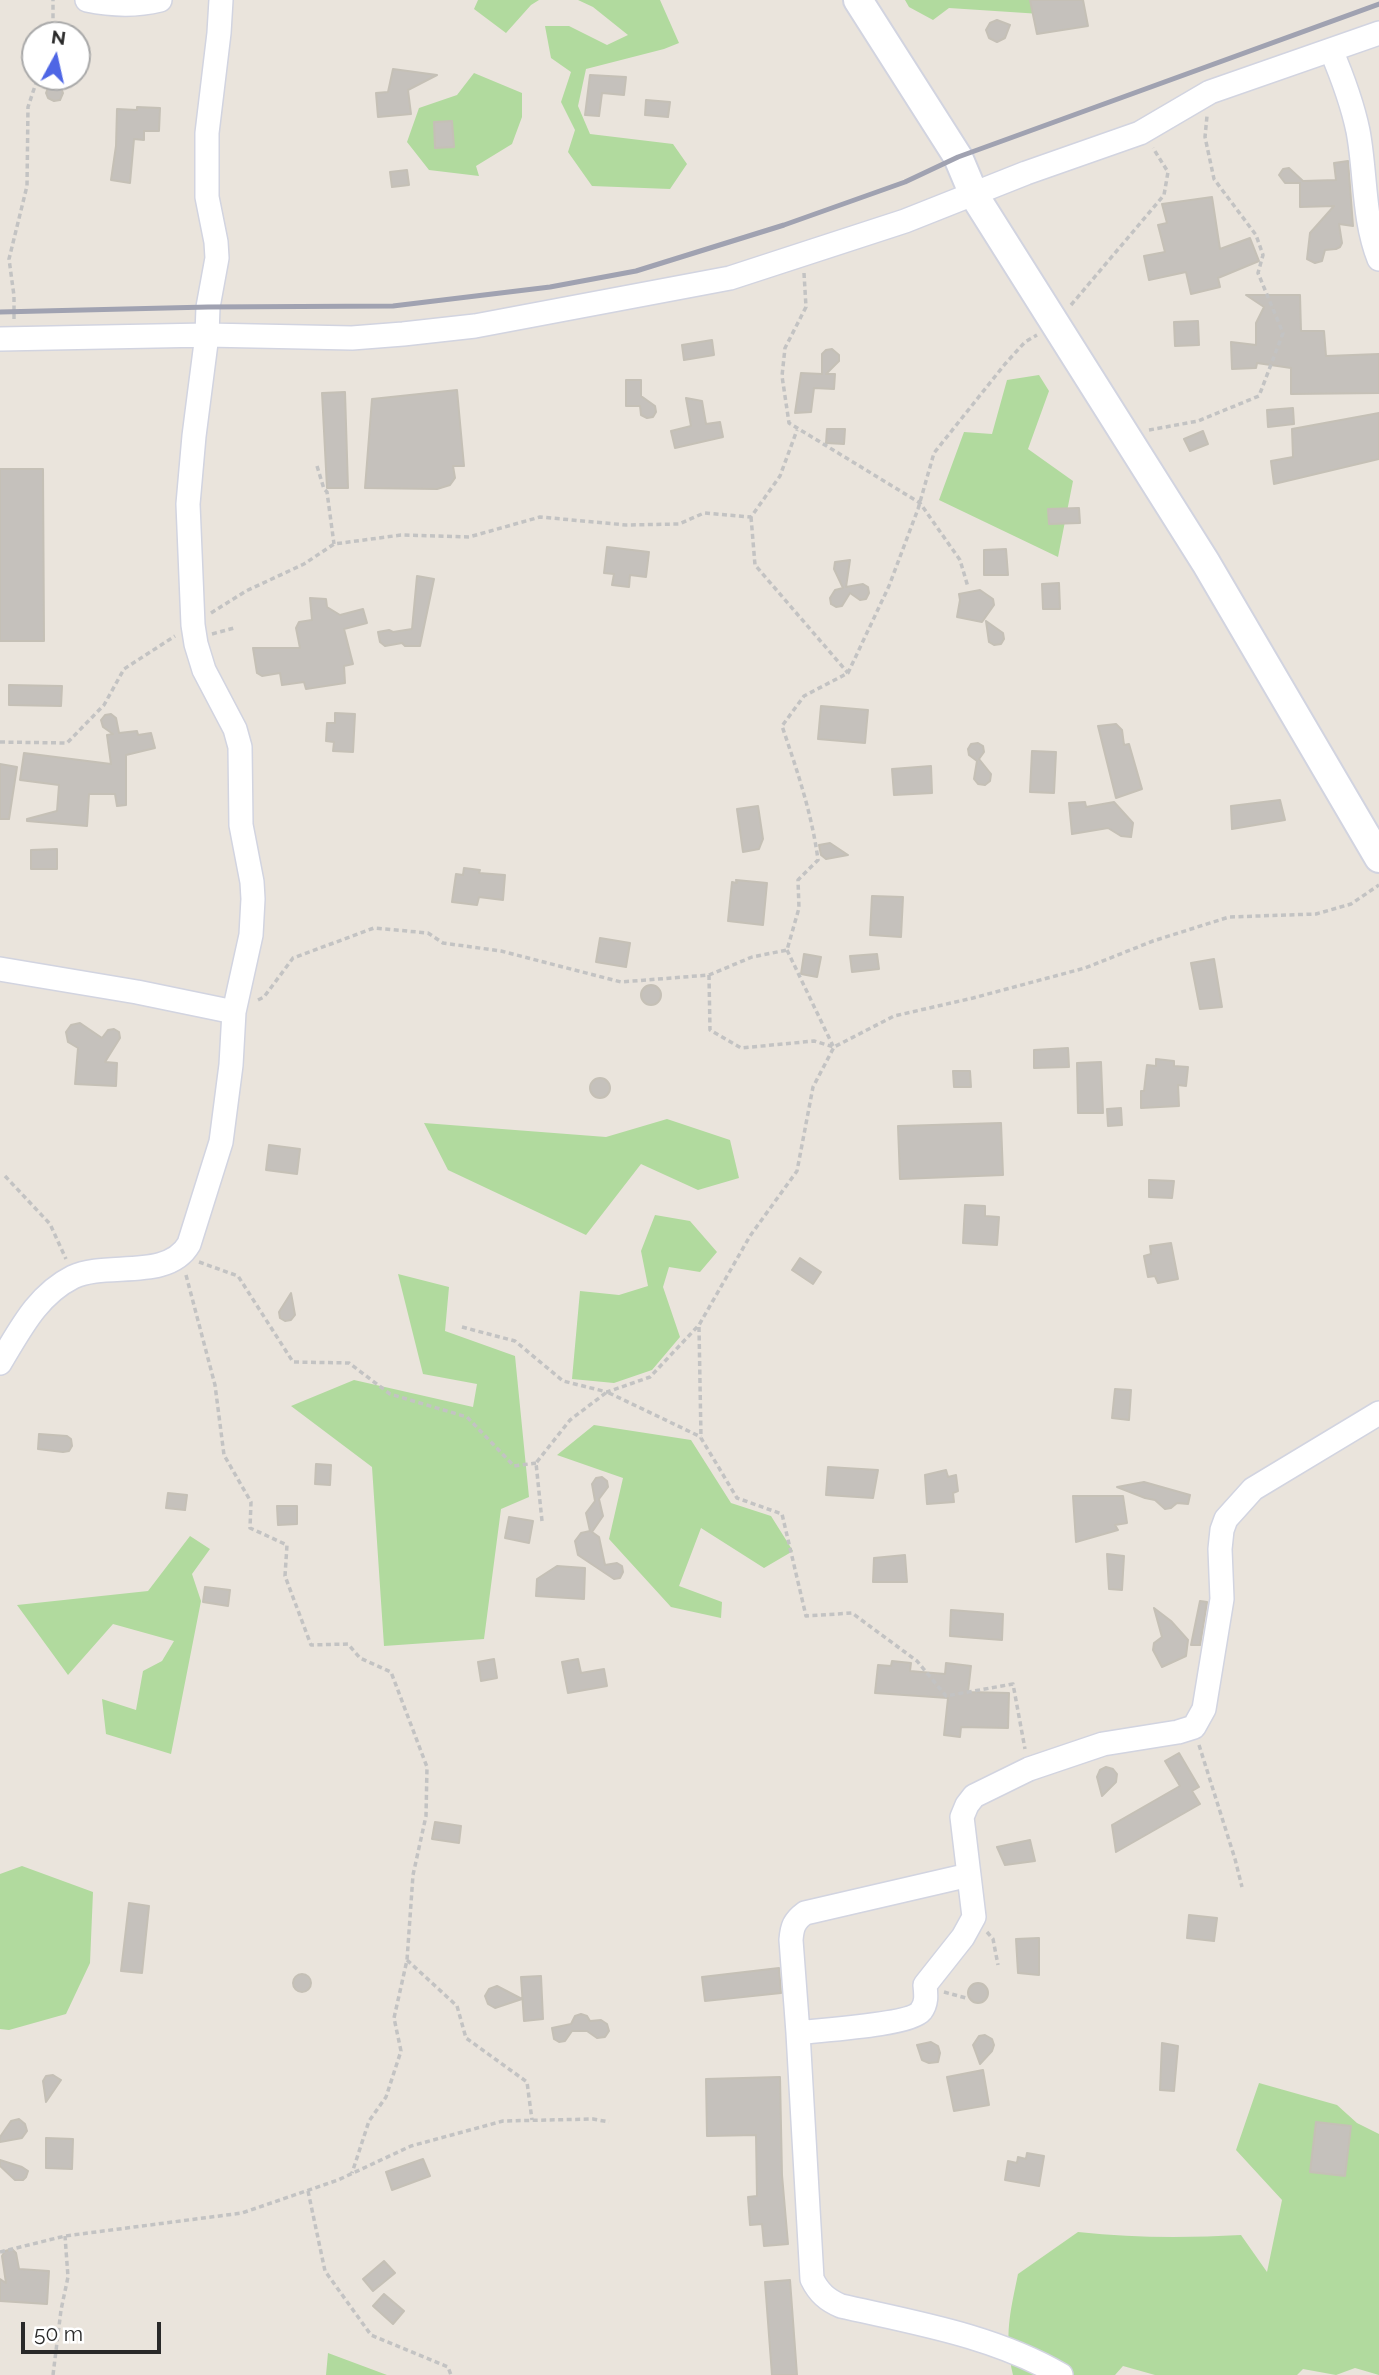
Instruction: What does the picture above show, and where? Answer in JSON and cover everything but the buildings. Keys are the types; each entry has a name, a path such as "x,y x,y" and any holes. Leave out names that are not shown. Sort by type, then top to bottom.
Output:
{"street":[{"path":"87,0 103,4 130,5 160,0"},
{"path":"0,1363 32,1311 47,1295 74,1277 86,1273 160,1265 181,1255 189,1244 221,1142 231,1065 234,1012 253,916 252,882 241,825 240,747 235,729 204,670 196,644 188,504 208,307 217,258 207,197 206,133 221,0"},
{"path":"858,0 958,157 974,195 1206,563 1379,858"},
{"path":"7,338 207,335 352,338 475,326 730,278 804,256 1140,133 1210,92 1379,33"},
{"path":"1331,50 1346,84 1358,132 1372,241 1379,258"},
{"path":"0,969 137,992 234,1012"},
{"path":"798,2034 865,2026 917,2015 926,2001 925,1985 963,1937 974,1917 962,1817 967,1805 982,1792 1029,1769 1103,1744 1194,1727 1204,1709 1222,1599 1220,1549 1226,1520 1253,1489 1379,1413"},
{"path":"968,1875 805,1913 796,1919 792,1928 812,2279 818,2291 828,2301 963,2335 1009,2350 1061,2375"}],"path":[{"path":"51,21 53,0"},
{"path":"7,338 14,296 9,259 26,186 28,107 33,91"},
{"path":"1126,434 1184,425 1258,396 1283,333 1258,273 1263,255 1256,235 1214,179 1205,137 1210,92"},
{"path":"834,1047 787,950 799,908 798,880 818,860 797,768 782,726 804,696 848,673 890,586 920,503 934,453 1005,364 1025,342 1056,323 1164,195 1168,172 1150,142"},
{"path":"804,256 806,307 785,348 782,376 789,424 920,503 960,561 968,587"},
{"path":"797,430 780,476 751,517 755,565 848,673"},
{"path":"317,466 327,492 334,544"},
{"path":"0,742 66,743 104,705 124,669 246,591 303,564 334,544 401,535 469,537 540,517 626,525 679,524 704,513 751,517"},
{"path":"541,1521 536,1464 570,1420 607,1392 650,1377 699,1325 750,1236 797,1171 813,1087 834,1047 894,1016 1085,968 1229,917 1316,914 1351,904 1379,885"},
{"path":"234,1012 264,997 293,958 374,928 428,933 443,943 501,951 621,982 709,975 752,957 787,950"},
{"path":"709,975 710,1030 741,1048 814,1041 834,1047"},
{"path":"5,1176 50,1224 74,1277"},
{"path":"181,1255 238,1276 293,1362 349,1363 390,1394 467,1417 514,1466 536,1464"},
{"path":"181,1255 215,1385 224,1455 251,1502 250,1528 287,1545 285,1576 311,1644 348,1644 360,1658 391,1672 428,1767 426,1816 413,1875 407,1960 394,2018 401,2051 386,2097 369,2120 352,2173"},
{"path":"699,1325 701,1437 737,1498 782,1514 806,1616 852,1613 917,1661 946,1696 1013,1684 1029,1769"},
{"path":"462,1327 515,1341 563,1381 607,1392 701,1437"},
{"path":"1194,1727 1242,1887"},
{"path":"974,1917 993,1939 998,1965"},
{"path":"407,1960 457,2006 466,2038 527,2082 532,2121"},
{"path":"0,2252 65,2236 242,2213 352,2173 411,2146 503,2121 593,2119 609,2122"},
{"path":"308,2190 324,2271 371,2335 448,2367 451,2375"},
{"path":"53,2375 68,2277 65,2236"}],"green space":[{"path":"478,0 539,0 531,5 506,33 474,9"},
{"path":"578,0 660,0 679,43 586,69 578,106 590,134 673,144 687,164 670,189 592,186 568,152 575,130 561,102 571,72 551,58 545,26 569,26 607,45 628,35 593,7"},
{"path":"905,0 1053,0 1056,15 949,8 933,20 909,7"},
{"path":"474,73 522,93 522,117 512,144 476,166 479,176 429,170 407,142 419,108 457,95"},
{"path":"1039,375 1049,391 1028,449 1073,481 1058,557 939,500 964,432 992,434 1007,380"},
{"path":"667,1119 730,1140 739,1178 698,1190 641,1164 586,1235 448,1170 424,1123 606,1137"},
{"path":"655,1215 690,1221 717,1252 700,1272 669,1267 663,1287 680,1337 652,1370 614,1383 572,1379 580,1291 619,1295 648,1286 641,1251"},
{"path":"398,1274 449,1287 445,1331 515,1356 529,1497 501,1509 484,1639 384,1646 372,1467 291,1406 354,1380 473,1407 477,1384 423,1374"},
{"path":"594,1425 691,1440 731,1503 771,1516 793,1551 764,1568 701,1528 679,1586 722,1602 721,1618 671,1607 609,1539 623,1478 557,1455"},
{"path":"190,1536 210,1549 192,1574 201,1601 171,1754 106,1734 102,1699 136,1710 143,1671 162,1661 174,1641 113,1624 68,1675 17,1605 148,1591"},
{"path":"22,1866 93,1892 90,1963 66,2014 9,2030 0,2029 0,1874"},
{"path":"1259,2083 1337,2105 1357,2123 1379,2134 1379,2375 1355,2368 1336,2375 1303,2369 1297,2375 1155,2375 1123,2366 1115,2375 1013,2375 1009,2336 1018,2274 1078,2232 1159,2237 1241,2235 1267,2272 1282,2200 1236,2150"},
{"path":"328,2353 387,2375 326,2375"}],"railway":[{"path":"0,312 393,306 550,287 636,271 784,225 905,182 958,157 1379,4"}]}
